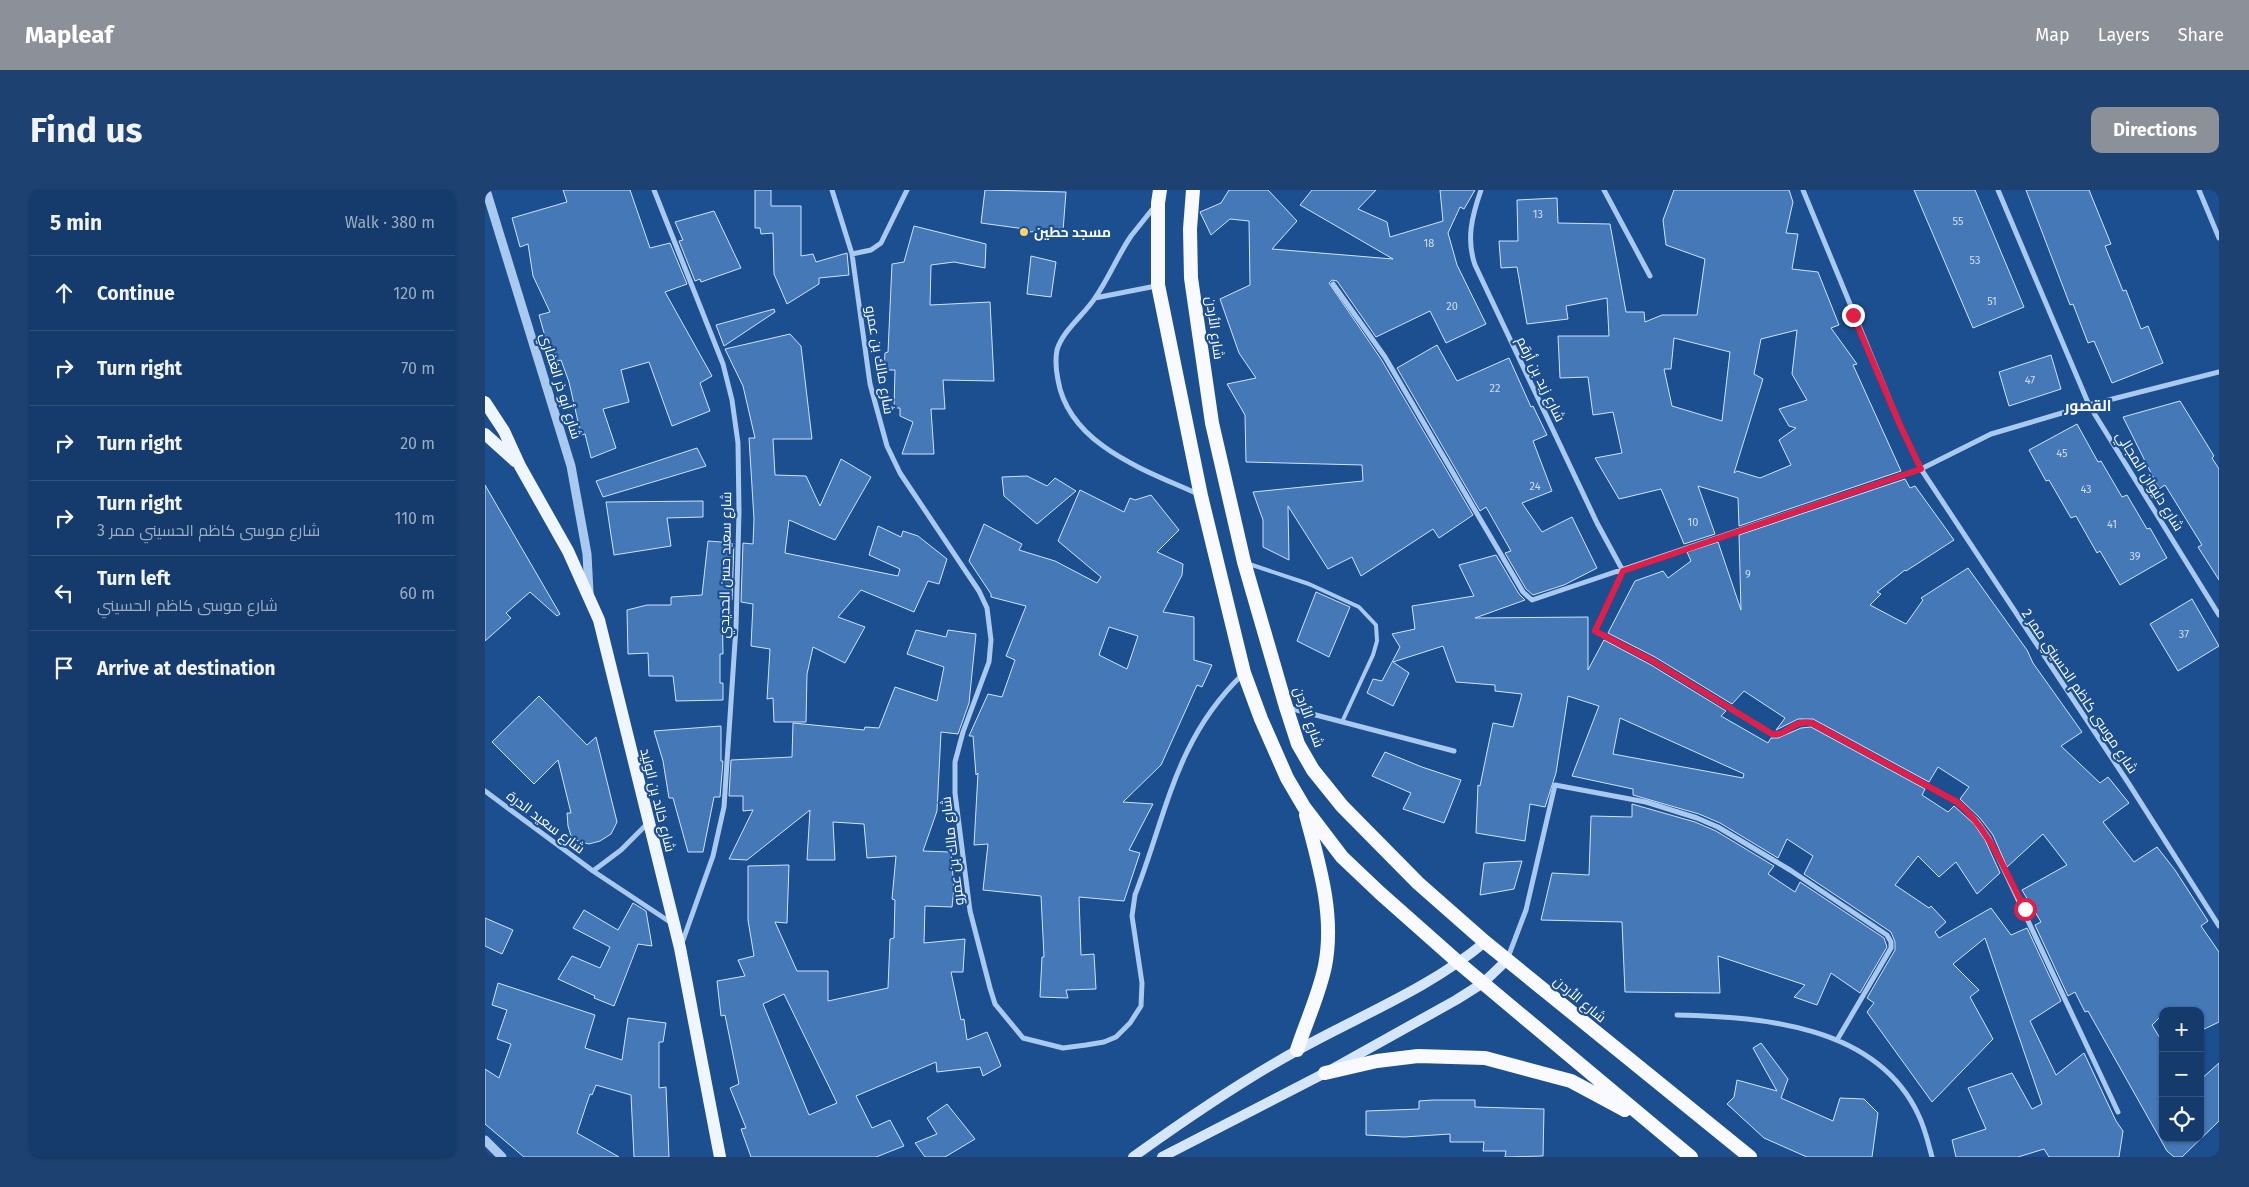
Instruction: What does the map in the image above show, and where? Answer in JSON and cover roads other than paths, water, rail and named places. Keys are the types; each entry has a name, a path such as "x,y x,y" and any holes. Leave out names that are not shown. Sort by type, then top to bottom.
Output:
{"highway":[{"name":"شارع الأردن","path":"1193,190 1190,229 1191,278 1212,423 1244,562 1298,744 1325,788 1392,858 1485,942 1750,1157"},
{"path":"1159,196 1158,286 1201,496 1244,673 1287,778 1303,807 1342,857 1459,963 1691,1157"},
{"path":"1297,1050 1318,994 1325,966 1329,936 1322,878 1303,807"},
{"path":"1325,1073 1377,1061 1418,1056 1485,1058 1571,1081 1651,1124"}],"main road":[{"name":"شارع خالد بن الوليد","path":"485,402 504,431 520,466 568,551 589,595 612,669 680,948 720,1157"},
{"name":"شارع خالد بن الوليد","path":"485,434 520,466"},
{"path":"1133,1157 1176,1127 1297,1050 1459,963 1485,942"},
{"path":"1162,1157 1325,1073 1483,983 1507,960"}],"street":[{"name":"شارع أبو ذر الغفاري","path":"486,190 571,466 587,554 589,595"},
{"name":"شارع سعيد حسن الحديدي","path":"654,190 723,364 732,400 738,442 739,512 736,627 724,807 713,856 680,948"},
{"name":"شارع مالك بن عمرو","path":"832,190 852,254 870,384 887,446 901,473 979,591 987,608 991,624 989,662 963,732 955,762 955,793 970,911 987,980 995,1004 1023,1038 1063,1048 1104,1042 1116,1037 1130,1023 1141,1006 1142,983 1132,916 1135,896 1181,761 1203,720 1224,692 1244,673"},
{"path":"852,254 871,250 881,243 907,190"},
{"name":"شارع زيد بن أرقم","path":"1481,190 1469,238 1475,265 1597,523 1623,571"},
{"path":"1604,190 1650,276"},
{"name":"شارع موسى كاظم الحسيني ممر 2","path":"1803,190 1900,425 1921,469 2129,784 2219,926"},
{"name":"شارع دليوان المجالي","path":"1998,190 2089,405 2219,615"},
{"path":"2199,190 2219,238"},
{"path":"1159,196 1131,237 1095,298 1064,336 1057,349 1056,370 1065,404 1076,422 1099,443 1134,466 1201,496"},
{"path":"1333,284 1385,357 1523,592 1529,599 1537,599 1623,571 1921,469 1991,434 2089,405 2219,372"},
{"path":"1095,298 1158,286"},
{"path":"1623,571 1595,631 1653,661 1772,734 1781,734 1795,724 1803,722 1812,723 1840,736 1957,802 1977,821 1989,838 2025,909 2118,1112"},
{"path":"1286,707 1454,751"},
{"path":"1507,960 1526,910 1555,785 1646,802 1683,813 1718,827 1790,870 1887,935 1891,942 1891,948 1837,1040"},
{"name":"شارع سعيد الدرة","path":"485,791 593,871 673,923"},
{"name":"شارع سعيد الدرة","path":"593,871 621,850 648,822"},
{"path":"1677,1015 1740,1017 1774,1022 1837,1040 1863,1054 1875,1063 1907,1095 1926,1132 1932,1157"},
{"path":"485,1140 502,1157"}],"lane":[{"path":"1244,562 1309,584 1359,607 1375,625 1377,641 1373,655 1342,722"}],"place":[{"name":"مسجد حطين","path":"1024,232"}],"district":[{"name":"القصور","path":"2088,406"}]}
